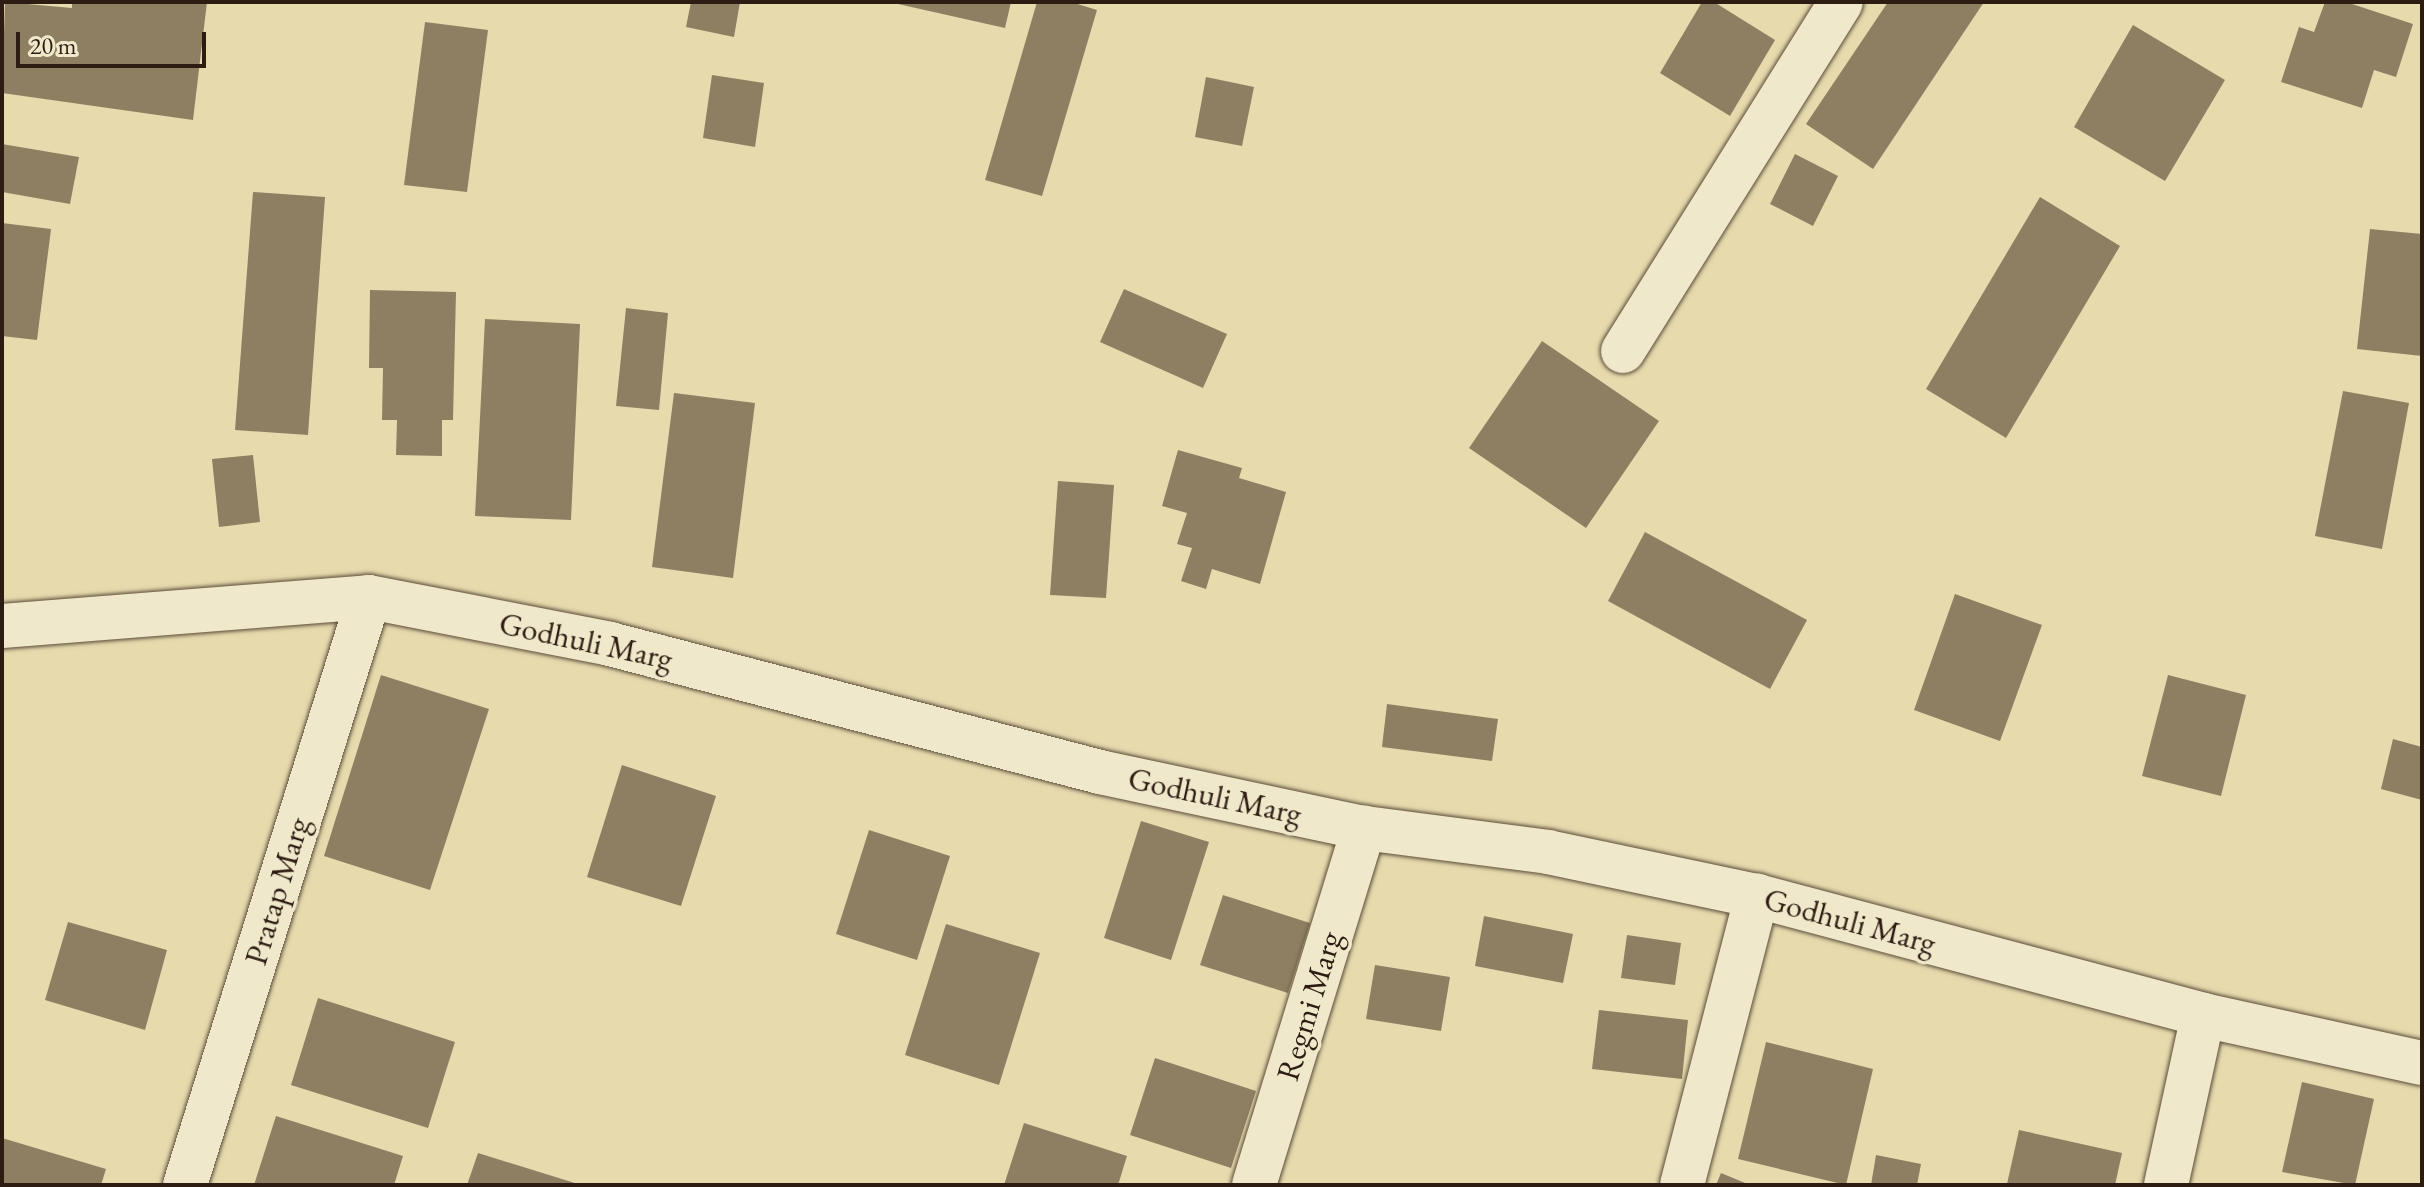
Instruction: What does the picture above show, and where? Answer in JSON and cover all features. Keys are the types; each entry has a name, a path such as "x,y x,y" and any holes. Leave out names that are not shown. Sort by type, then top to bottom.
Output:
{"main road":[{"path":"1623,351 1841,2"},
{"name":"Godhuli Marg","path":"2,626 369,597 610,644 1100,772 1364,828 1548,852 1757,896 2203,1015 2422,1063"},
{"name":"Pratap Marg","path":"185,1185 369,597"},
{"name":"Regmi Marg","path":"1254,1185 1364,828"},
{"path":"1682,1185 1757,896"},
{"path":"2166,1185 2203,1015"}],"building":[{"path":"5,2 72,8 72,2 207,2 193,120 2,93"},
{"path":"691,2 740,2 734,37 686,27"},
{"path":"889,2 1011,2 1005,28"},
{"path":"1037,2 1071,2 1097,10 1042,196 985,180"},
{"path":"1702,2 1714,2 1775,40 1730,116 1660,73"},
{"path":"1888,2 1984,2 1873,169 1806,124"},
{"path":"2325,2 2346,2 2413,24 2396,77 2374,70 2362,108 2281,82 2299,27 2314,32"},
{"path":"425,22 488,30 467,192 404,185"},
{"path":"2133,25 2225,80 2165,181 2074,127"},
{"path":"712,75 764,83 755,147 703,138"},
{"path":"1206,77 1254,87 1242,146 1195,137"},
{"path":"2,144 79,157 70,204 2,192"},
{"path":"1795,154 1838,176 1813,226 1770,204"},
{"path":"253,192 325,197 308,435 235,430"},
{"path":"2040,197 2120,246 2006,438 1926,389"},
{"path":"2,223 51,229 37,340 2,336"},
{"path":"2370,229 2422,234 2422,356 2357,349"},
{"path":"1124,289 1227,334 1203,388 1100,342"},
{"path":"370,290 456,292 453,420 442,420 442,456 396,455 397,420 382,420 383,368 369,368"},
{"path":"626,308 668,313 659,410 616,406"},
{"path":"485,319 580,324 571,520 475,516"},
{"path":"1542,341 1659,421 1586,528 1469,448"},
{"path":"2343,391 2409,403 2382,549 2315,536"},
{"path":"674,393 755,403 733,578 652,567"},
{"path":"1178,450 1242,468 1239,478 1286,492 1260,584 1212,569 1206,589 1181,581 1192,548 1177,544 1187,513 1162,506"},
{"path":"253,455 260,522 219,527 212,459"},
{"path":"1058,481 1114,485 1106,598 1050,595"},
{"path":"1645,532 1807,620 1770,689 1608,601"},
{"path":"1955,594 2042,625 2000,741 1914,710"},
{"path":"381,675 489,709 430,890 324,856"},
{"path":"2168,675 2246,695 2221,796 2142,776"},
{"path":"1387,704 1498,719 1492,761 1382,747"},
{"path":"2393,739 2422,747 2422,800 2381,789"},
{"path":"622,765 716,796 681,906 587,877"},
{"path":"1141,821 1209,842 1171,960 1104,938"},
{"path":"869,830 950,856 917,960 836,934"},
{"path":"1223,895 1310,923 1288,993 1200,965"},
{"path":"1484,916 1573,934 1563,983 1475,966"},
{"path":"68,922 167,950 145,1030 45,1000"},
{"path":"946,924 1040,953 999,1085 905,1055"},
{"path":"1627,935 1681,943 1675,985 1621,978"},
{"path":"1375,965 1450,977 1441,1031 1366,1019"},
{"path":"318,998 455,1042 428,1128 291,1085"},
{"path":"1599,1010 1688,1020 1682,1079 1592,1069"},
{"path":"1766,1042 1873,1069 1846,1185 1738,1159"},
{"path":"1155,1058 1256,1091 1231,1168 1130,1135"},
{"path":"2302,1082 2374,1099 2355,1185 2282,1172"},
{"path":"276,1116 403,1156 394,1185 254,1185"},
{"path":"1024,1123 1127,1156 1118,1185 1004,1185"},
{"path":"2019,1130 2122,1153 2115,1185 2007,1184"},
{"path":"2,1138 106,1169 101,1185 2,1185"},
{"path":"478,1153 578,1184 578,1185 467,1185"},
{"path":"1876,1155 1921,1164 1917,1185 1871,1185"},
{"path":"1721,1173 1750,1185 1716,1185"}]}
